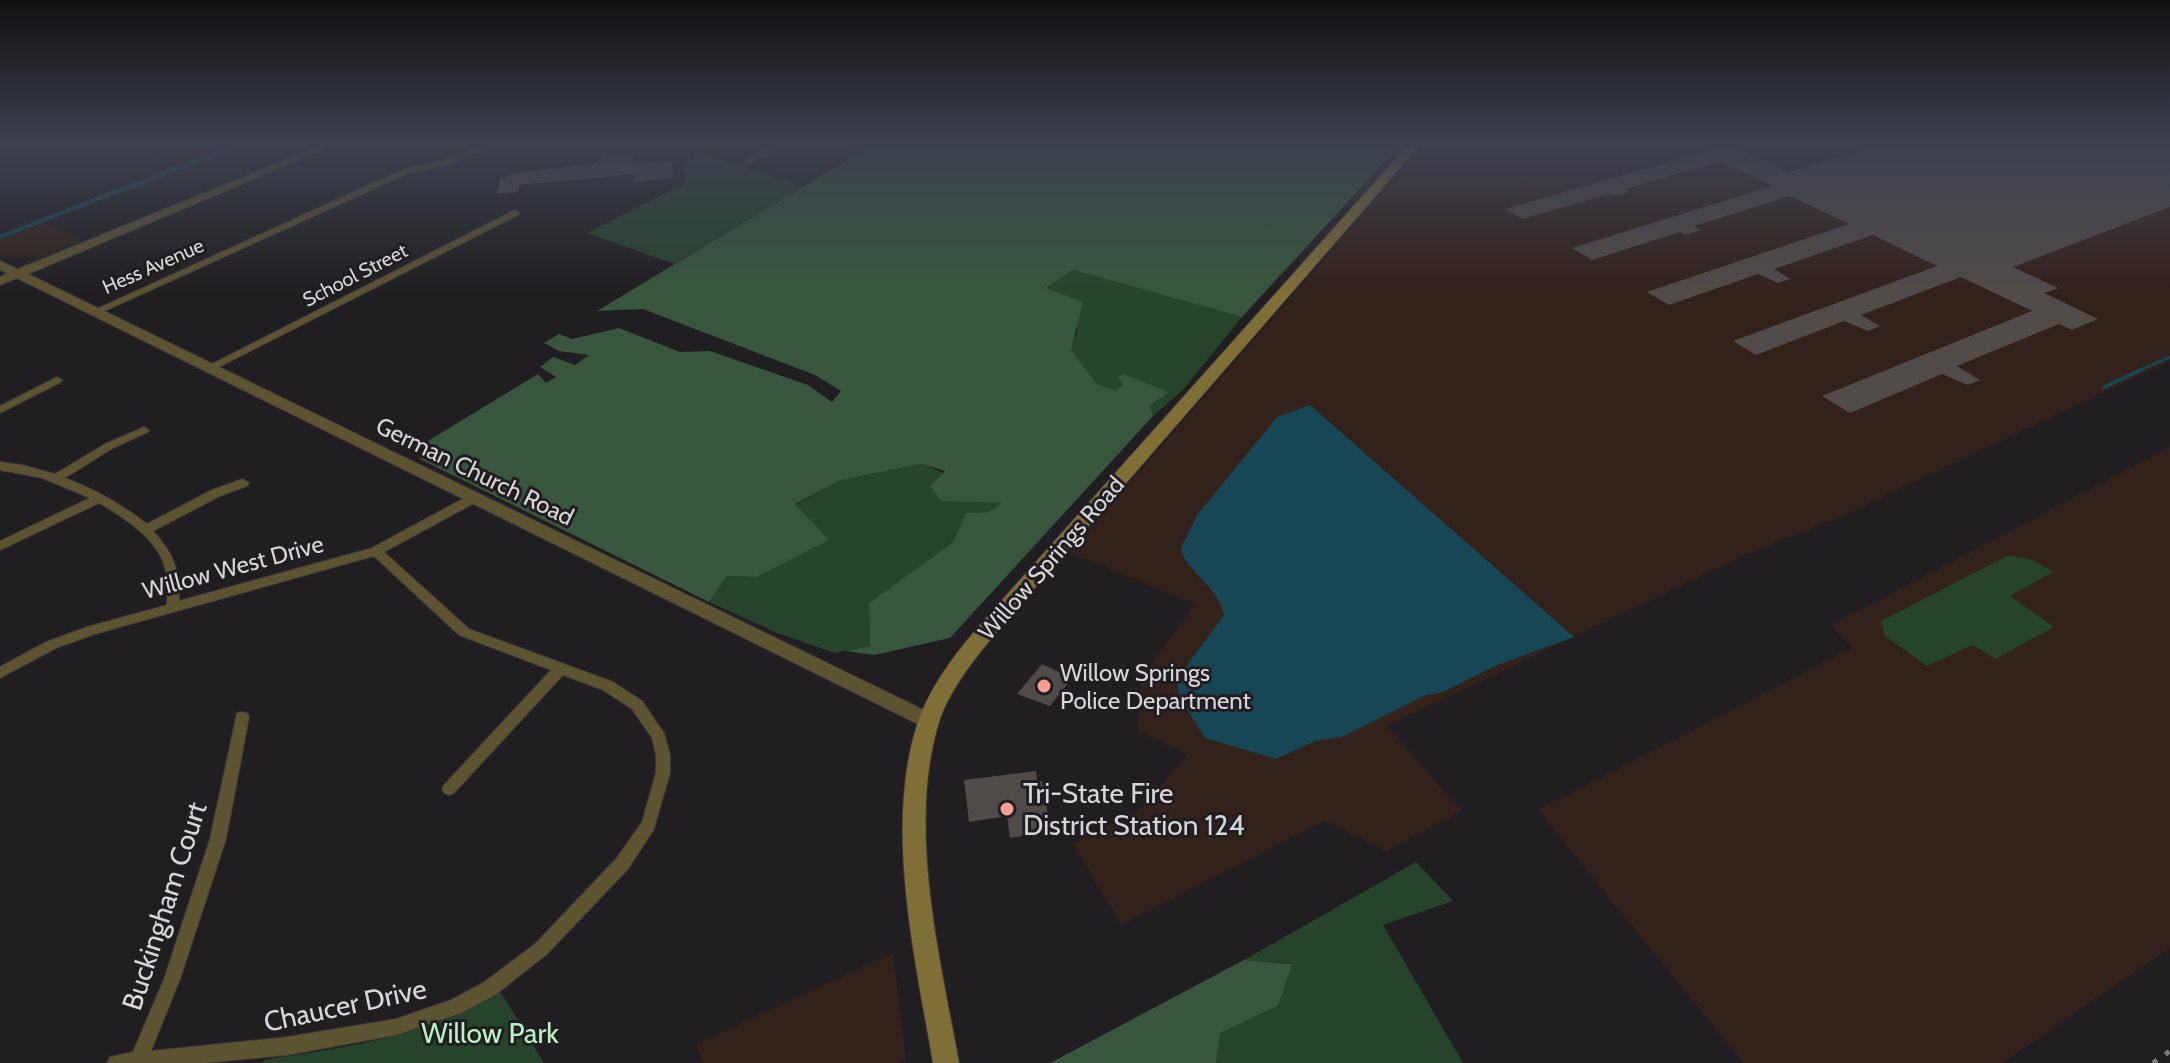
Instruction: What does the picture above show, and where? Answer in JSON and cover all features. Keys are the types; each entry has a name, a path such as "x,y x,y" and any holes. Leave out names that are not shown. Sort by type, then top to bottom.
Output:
{"main road":[{"name":"Willow Springs Road","path":"946,1063 929,961 917,837 917,774 929,721 948,680 985,632 1370,195"}],"street":[{"path":"0,281 210,195"},
{"name":"Hess Avenue","path":"95,312 355,195"},
{"name":"School Street","path":"209,368 515,213"},
{"name":"German Church Road","path":"0,265 929,721"},
{"path":"0,410 57,380"},
{"path":"59,477 144,430"},
{"path":"0,466 59,477 99,498 145,530 159,543 172,567 173,606"},
{"path":"145,530 216,493 243,483"},
{"path":"0,546 99,498"},
{"name":"Willow West Drive","path":"0,673 71,637 376,551 474,498"},
{"name":"Chaucer Drive","path":"116,1063 287,1046 423,1020 489,989 541,949 632,851 649,824 663,773 659,737 637,705 608,686 464,632 376,551"},
{"path":"449,789 560,669"},
{"name":"Buckingham Court","path":"138,1061 172,979 218,839 242,717"}],"shaded area":[{"path":"1380,195 2170,195 2170,361 1838,518 1741,557 1387,726 1462,811 1387,851 1324,821 1121,925 1073,844 1142,808 1187,755 1137,730 1141,678 1195,604 1069,552"},
{"path":"40,221 82,240 38,258 0,256 0,237"},
{"path":"2170,447 2170,948 2002,1063 1743,1063 1538,810 1853,647 1831,625"},
{"path":"893,953 906,1059 898,1063 703,1063 696,1044"}],"green space":[{"path":"662,195 790,195 674,264 587,233"},
{"path":"790,195 1354,195 1242,317 1073,270 1046,288 1083,302 1071,350 1097,384 1115,390 1123,385 1118,377 1123,374 1169,392 1150,405 1153,416 950,638 874,655 846,651 870,646 869,603 953,542 966,513 988,512 1002,503 941,501 930,486 945,471 922,464 841,480 795,504 829,540 757,577 727,576 709,602 420,459 418,447 538,374 546,383 556,377 540,367 553,357 575,365 589,355 559,351 544,343 559,334 572,339 619,328 680,352 710,351 808,385 832,402 841,391 815,375 643,309 597,311"},
{"path":"1073,270 1242,317 1183,390 1153,416 1150,405 1124,385 1114,390 1097,384 1070,350 1078,330 1045,289"},
{"path":"922,464 983,496 1004,502 988,512 966,513 953,542 869,603 870,646 834,653 775,632 709,602 727,576 757,577 828,540 795,505 841,480"},
{"path":"2009,555 2033,560 2053,572 2010,596 2054,627 1995,659 1973,645 1927,666 1885,636 1881,621"},
{"path":"1416,862 1453,901 1383,925 1463,1063 1216,1063 1220,1033 1278,1006 1291,963 1244,960"},
{"path":"1244,960 1292,964 1278,1006 1220,1033 1216,1063 1050,1063"},
{"name":"Willow Park","path":"500,991 544,1063 263,1063 264,1060 356,1045 415,1030 473,1007"}],"water":[{"path":"103,195 115,195 0,239 0,235"},
{"path":"1310,405 1574,637 1495,666 1443,692 1426,695 1342,737 1315,741 1276,759 1205,738 1179,696 1177,679 1224,615 1221,604 1188,564 1181,548 1197,515 1277,417"}],"building":[{"path":"1555,195 1607,195 1522,219 1505,209"},
{"path":"1744,195 2170,195 2170,207 2013,267 2058,288 2044,293 2098,319 2072,330 2059,324 1957,366 1980,380 1968,385 1942,374 1850,413 1822,396 2032,311 1961,277 1861,315 1880,326 1868,331 1844,321 1756,355 1733,341 1937,266 1873,235 1774,269 1790,279 1778,283 1758,274 1669,305 1647,292 1849,224 1790,196 1694,226 1701,230 1685,235 1680,232 1592,260 1572,248"},
{"name":"Willow Springs Police Department","path":"1042,664 1072,678 1050,706 1017,694"},
{"name":"Tri-State Fire District Station 124","path":"1036,771 1037,781 1042,781 1051,832 1010,838 1007,816 969,822 964,780"}],"waterway":[{"path":"2138,371 2170,357"},
{"path":"2104,387 2143,369"}],"railway":[{"path":"2153,1063 2170,1051"}],"place":[{"name":"Willow Springs Police Department","path":"1044,686"},
{"name":"Tri-State Fire District Station 124","path":"1007,809"}]}
